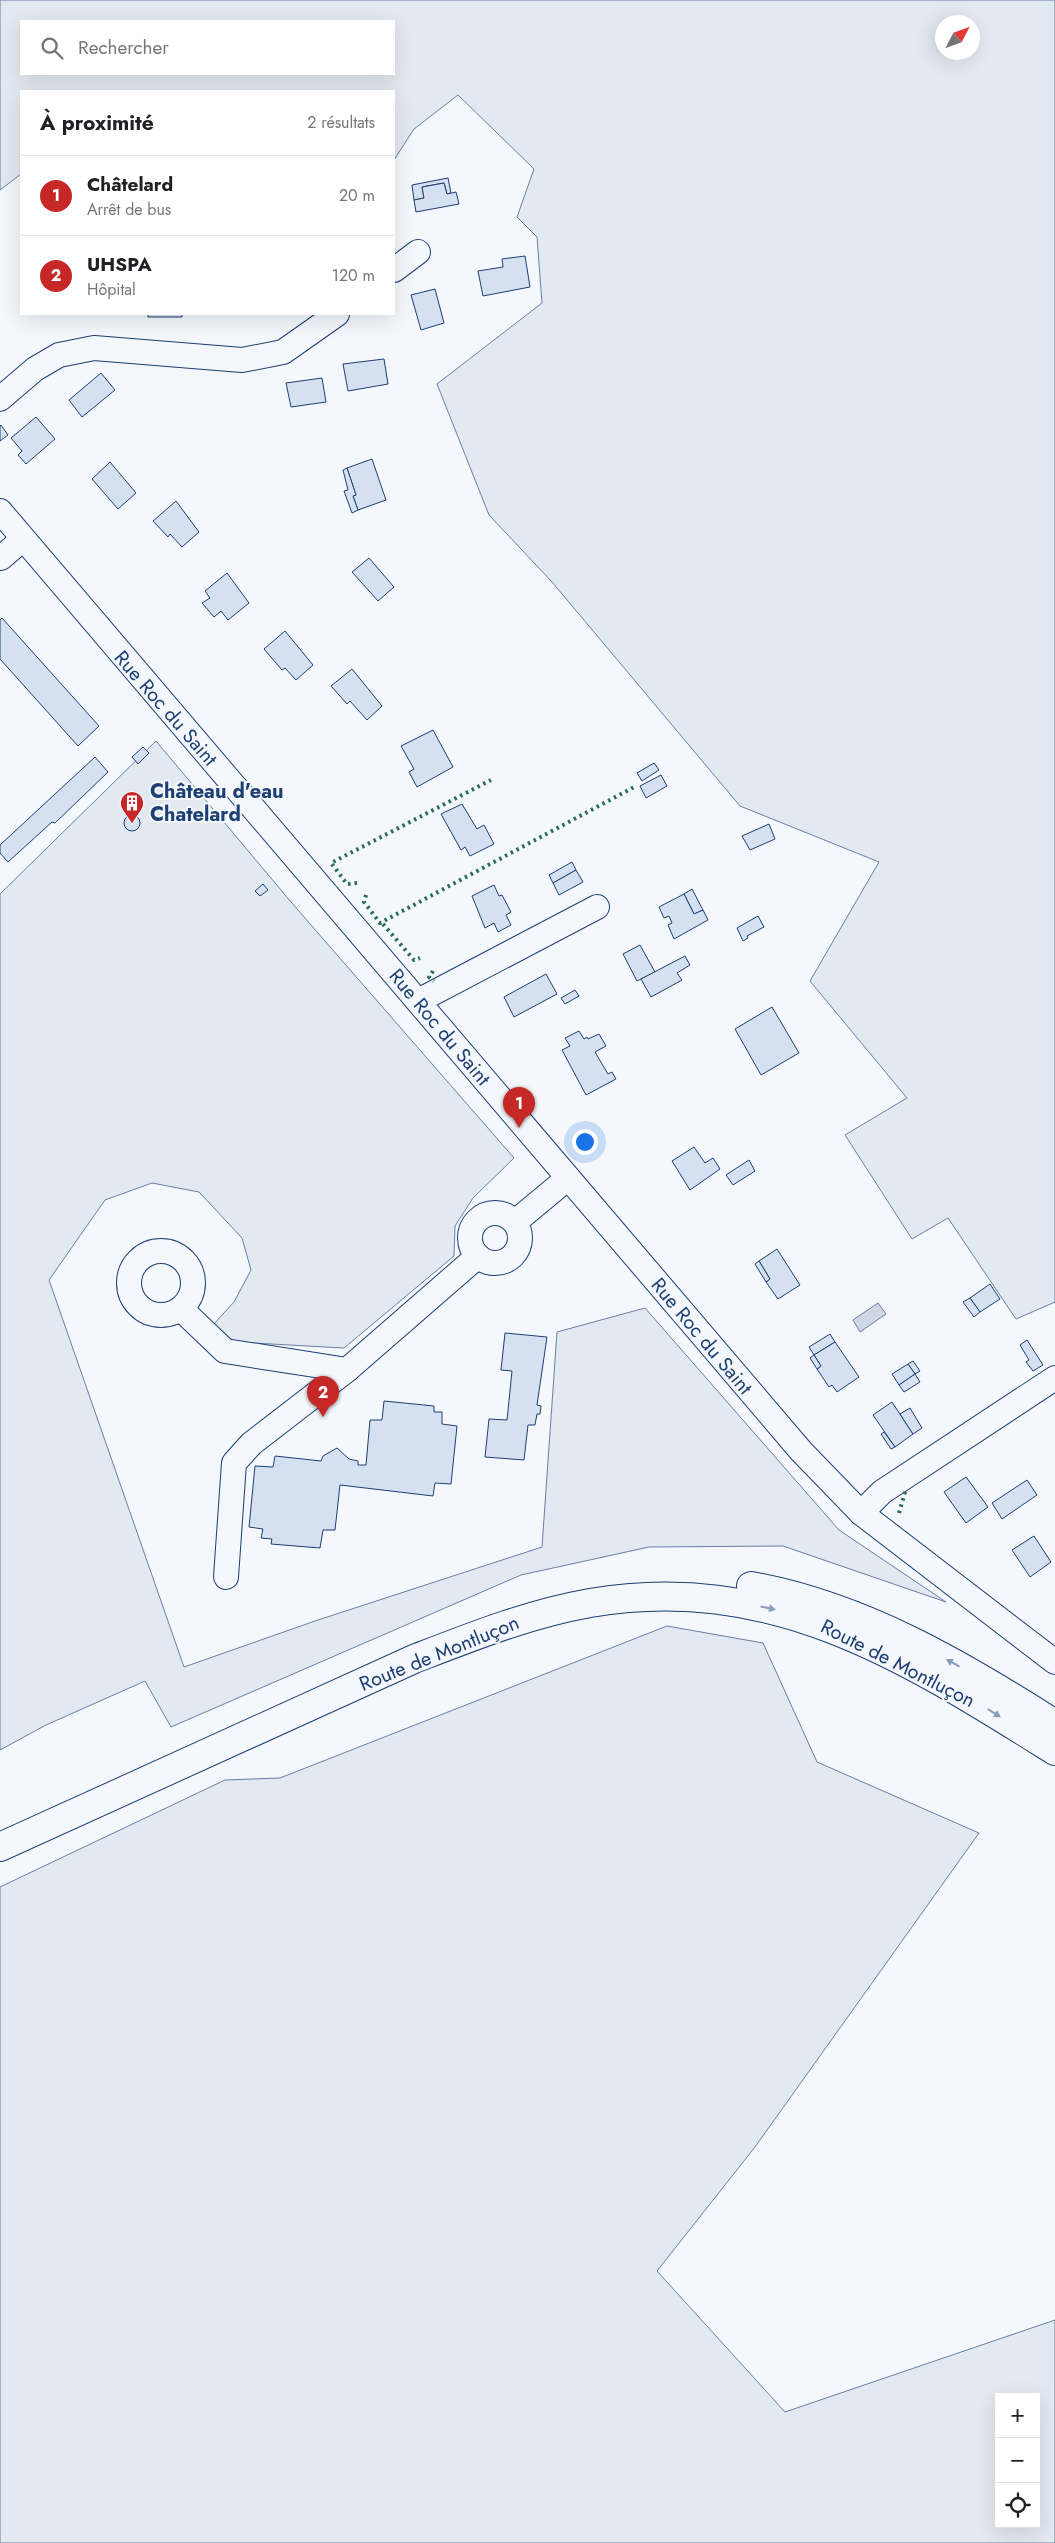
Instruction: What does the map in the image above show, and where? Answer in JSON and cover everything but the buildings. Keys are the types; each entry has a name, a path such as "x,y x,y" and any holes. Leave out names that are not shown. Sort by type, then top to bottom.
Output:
{"main road":[{"name":"Route de Montluçon","path":"0,1831 437,1634 538,1599 626,1583 677,1580 708,1582 750,1586 801,1596 861,1618 934,1652 1055,1724"},
{"name":"Route de Montluçon","path":"0,1847 414,1659 472,1636 557,1610 629,1598 664,1596 737,1602 816,1622 854,1637 912,1666 965,1695 1055,1751"}],"street":[{"path":"395,269 418,252"},
{"path":"0,399 35,369 59,355 94,348 242,360 283,352 336,315"},
{"name":"Rue Roc du Saint","path":"0,511 770,1415 861,1514 1055,1662"},
{"path":"1,558 23,539"},
{"path":"418,1001 597,907"},
{"path":"515,1222 568,1178"},
{"path":"493,1213 509,1217 515,1222 519,1229 519,1246 509,1259 493,1263 478,1256 473,1250 470,1234 478,1220 493,1213"},
{"path":"226,1577 234,1462 251,1444 347,1370 478,1256"},
{"path":"181,1308 224,1351 347,1370"},
{"path":"861,1514 882,1492 1055,1378"}],"shaded area":[{"path":"0,0 1055,0 1055,1302 1016,1319 948,1218 912,1239 845,1135 907,1098 810,981 879,862 740,806 552,582 489,515 437,384 542,303 537,237 517,217 534,169 458,95 414,129 395,158 395,90 20,90 20,175 0,190"},
{"path":"156,741 291,902 514,1158 473,1198 455,1226 454,1256 344,1348 235,1342 213,1325 234,1302 251,1270 242,1238 199,1192 152,1183 105,1200 49,1280 184,1667 315,1621 542,1547 557,1332 645,1308 839,1530 946,1602 783,1546 649,1547 521,1575 171,1727 145,1681 46,1725 0,1750 0,894"},
{"path":"878,1303 886,1314 860,1332 853,1320"},
{"path":"667,1626 763,1643 817,1762 979,1833 755,2147 657,2271 785,2412 1055,2320 1055,2543 0,2543 0,1887 225,1780 280,1778"}],"hedge":[{"path":"357,883 347,884 331,863 491,780"},
{"path":"366,895 364,902 380,923 636,786"},
{"path":"383,924 414,960 420,958"},
{"path":"433,971 429,977 434,981"},
{"path":"899,1513 906,1489"}],"place":[{"name":"Château d'eau Chatelard","path":"132,824"},
{"name":"Châtelard","path":"519,1128"},
{"name":"UHSPA","path":"323,1417"}]}
